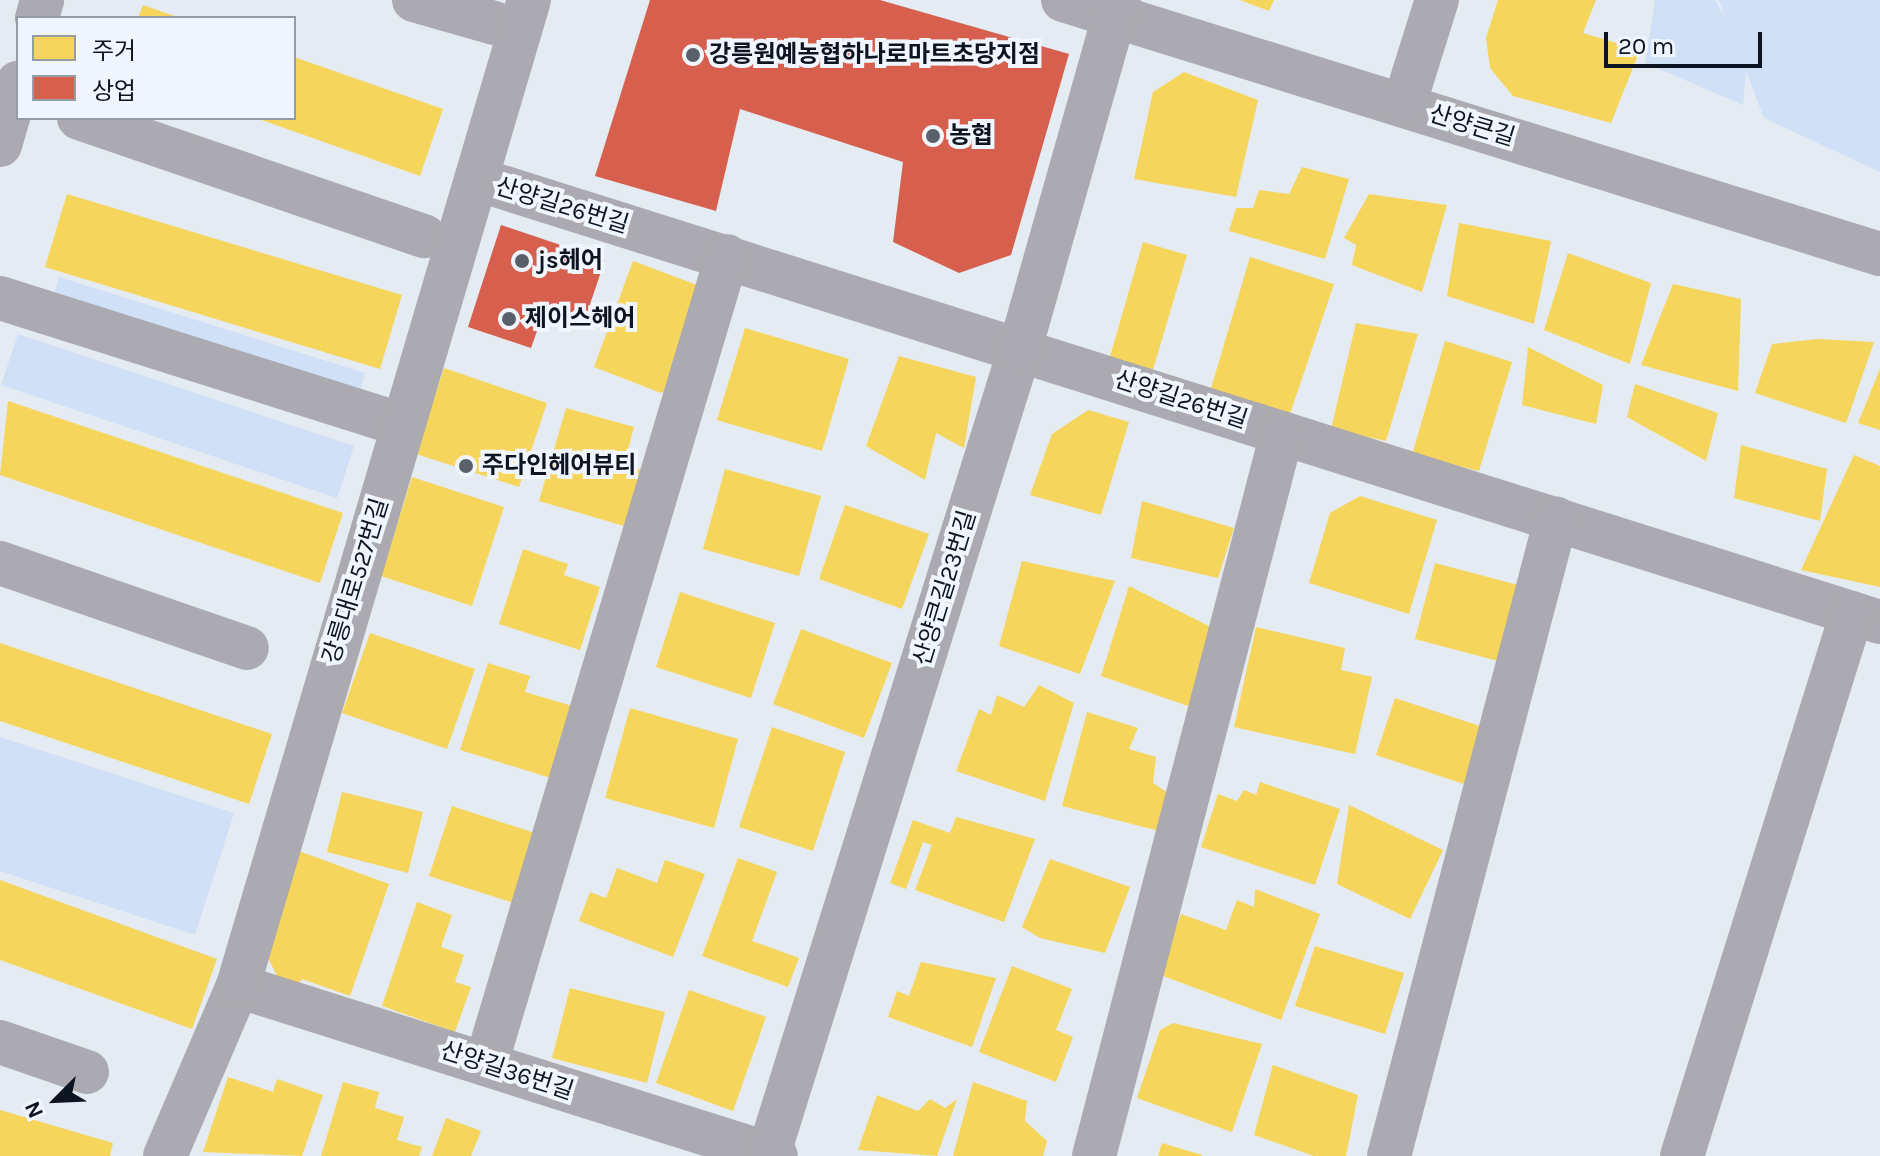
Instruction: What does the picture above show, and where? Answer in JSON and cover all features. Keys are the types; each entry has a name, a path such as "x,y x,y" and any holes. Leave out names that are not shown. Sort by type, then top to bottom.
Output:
{"street":[{"path":"414,0 512,12"},
{"name":"산양큰길","path":"1063,0 1116,8 1404,105 1880,254"},
{"path":"1404,105 1437,0"},
{"name":"산양큰길23번길","path":"771,1155 1020,349 1116,8"},
{"name":"강릉대로527번길","path":"165,1156 238,986 480,180 512,12"},
{"path":"0,145 16,95"},
{"path":"85,120 424,236"},
{"name":"산양길26번길","path":"480,180 1866,618"},
{"path":"486,1064 727,256"},
{"path":"0,298 404,425"},
{"path":"1094,1156 1282,433"},
{"path":"1389,1156 1556,519"},
{"path":"0,563 247,648"},
{"path":"1682,1156 1866,618"},
{"name":"산양길36번길","path":"238,986 771,1155"},
{"path":"0,1042 87,1072"}],"shaded area":[{"path":"1655,0 1715,0 1725,18 1719,0 1880,0 1880,172 1764,118 1746,71 1743,105 1645,63"},
{"path":"59,277 365,373 359,395 53,298"},
{"path":"18,334 354,446 337,498 1,385"},
{"path":"0,737 234,813 195,935 0,871"}],"building: 주거":[{"path":"1240,0 1274,0 1269,11"},
{"path":"1498,0 1596,0 1583,33 1640,50 1611,123 1513,96 1490,68 1486,38"},
{"path":"143,5 174,16 139,16"},
{"path":"296,58 443,109 420,176 262,120 296,120"},
{"path":"1184,72 1258,100 1236,197 1134,179 1153,92"},
{"path":"1302,167 1349,179 1325,259 1229,231 1236,208 1253,208 1259,190 1289,194"},
{"path":"67,194 402,295 380,369 45,267"},
{"path":"1369,194 1447,205 1422,292 1352,265 1356,245 1344,238"},
{"path":"1459,223 1551,241 1534,324 1447,296"},
{"path":"1143,242 1187,255 1152,373 1109,360"},
{"path":"1568,253 1651,283 1630,364 1544,330"},
{"path":"1250,257 1334,284 1290,414 1209,395"},
{"path":"633,261 697,285 677,384 661,393 594,367"},
{"path":"1673,284 1741,299 1738,391 1641,365"},
{"path":"1356,323 1418,334 1386,441 1331,429"},
{"path":"745,328 849,359 822,451 717,420"},
{"path":"1818,339 1874,342 1846,423 1755,393 1772,344"},
{"path":"1445,341 1512,362 1479,471 1412,455"},
{"path":"1528,347 1603,385 1596,424 1522,405"},
{"path":"899,356 976,377 964,448 936,433 925,480 866,446"},
{"path":"444,368 547,403 519,487 416,454"},
{"path":"1880,369 1880,430 1858,423"},
{"path":"1635,384 1718,413 1706,461 1627,417"},
{"path":"8,401 343,513 320,583 0,475"},
{"path":"566,408 634,427 624,465 647,471 631,528 539,501"},
{"path":"1088,410 1129,422 1101,515 1030,495 1052,434"},
{"path":"1741,445 1827,469 1820,521 1734,498"},
{"path":"1854,455 1880,466 1880,587 1801,570"},
{"path":"725,469 821,496 799,576 703,549"},
{"path":"412,477 504,507 472,606 381,576"},
{"path":"1360,496 1437,520 1409,614 1309,583 1330,513"},
{"path":"1142,501 1234,528 1218,578 1131,558"},
{"path":"845,505 929,534 902,609 819,579"},
{"path":"523,549 568,564 564,575 600,587 580,650 499,624"},
{"path":"1022,561 1115,581 1080,674 999,646"},
{"path":"1435,563 1518,585 1498,661 1415,639"},
{"path":"1129,586 1213,628 1191,707 1101,676"},
{"path":"680,592 775,623 751,698 656,667"},
{"path":"1256,627 1345,648 1341,670 1372,677 1355,754 1234,727"},
{"path":"801,629 892,663 864,738 773,704"},
{"path":"370,633 475,669 447,749 342,713"},
{"path":"0,643 272,734 249,804 0,721"},
{"path":"488,663 530,676 525,692 576,707 554,779 460,750"},
{"path":"1039,685 1074,703 1045,801 956,771 979,709 991,715 997,695 1024,707"},
{"path":"1395,698 1486,728 1467,785 1376,755"},
{"path":"630,708 738,739 714,828 605,798"},
{"path":"1087,712 1138,728 1129,749 1156,757 1153,783 1168,793 1159,831 1062,806"},
{"path":"772,727 845,752 813,851 739,827"},
{"path":"1260,782 1340,809 1315,885 1201,847 1218,794 1237,801 1244,790 1256,795"},
{"path":"342,792 423,812 408,873 327,852"},
{"path":"1349,805 1443,850 1410,919 1337,884"},
{"path":"452,806 544,836 523,906 429,876"},
{"path":"956,817 1035,839 1004,922 915,890 932,845 923,842 906,889 890,883 913,820 950,833"},
{"path":"296,850 389,884 350,996 302,979 295,989 281,983 262,947"},
{"path":"738,858 777,872 752,941 799,958 788,987 702,956"},
{"path":"1050,859 1130,887 1105,953 1040,938 1022,927"},
{"path":"665,860 705,874 673,957 579,921 590,892 606,898 617,868 657,883"},
{"path":"0,880 217,959 192,1029 0,960"},
{"path":"1255,889 1320,914 1281,1020 1158,974 1181,914 1226,930 1237,900 1254,907"},
{"path":"417,902 452,915 441,947 464,955 455,982 471,987 455,1032 382,1006"},
{"path":"1315,946 1404,973 1385,1034 1295,1006"},
{"path":"921,962 996,978 972,1047 888,1017 897,991 909,996"},
{"path":"1012,966 1072,989 1056,1030 1073,1037 1056,1082 979,1052"},
{"path":"570,988 665,1012 647,1083 552,1058"},
{"path":"689,990 766,1017 733,1111 656,1083"},
{"path":"1173,1023 1262,1044 1232,1132 1137,1098 1160,1030"},
{"path":"1273,1065 1358,1095 1346,1156 1314,1156 1254,1135"},
{"path":"228,1077 273,1092 277,1079 323,1095 302,1156 203,1152"},
{"path":"343,1082 379,1092 375,1108 404,1117 397,1140 422,1147 419,1156 321,1156"},
{"path":"973,1082 1027,1101 1025,1121 1047,1141 1043,1156 953,1156"},
{"path":"877,1095 918,1111 930,1099 945,1108 957,1099 937,1156 858,1150"},
{"path":"0,1110 113,1143 110,1156 0,1156"},
{"path":"446,1118 481,1131 471,1156 432,1156"},
{"path":"1162,1143 1202,1155 1202,1156 1158,1156"}],"building: 상업":[{"name":"농협","path":"650,0 880,0 1069,54 1011,255 959,273 893,242 903,162 740,109 716,211 595,176"},
{"path":"501,225 605,260 584,322 545,308 531,348 468,327"}],"place":[{"name":"강릉원예농협하나로마트초당지점","path":"693,55"},
{"name":"농협","path":"933,136"},
{"name":"js헤어","path":"522,261"},
{"name":"제이스헤어","path":"509,319"},
{"name":"주다인헤어뷰티","path":"466,466"}]}
